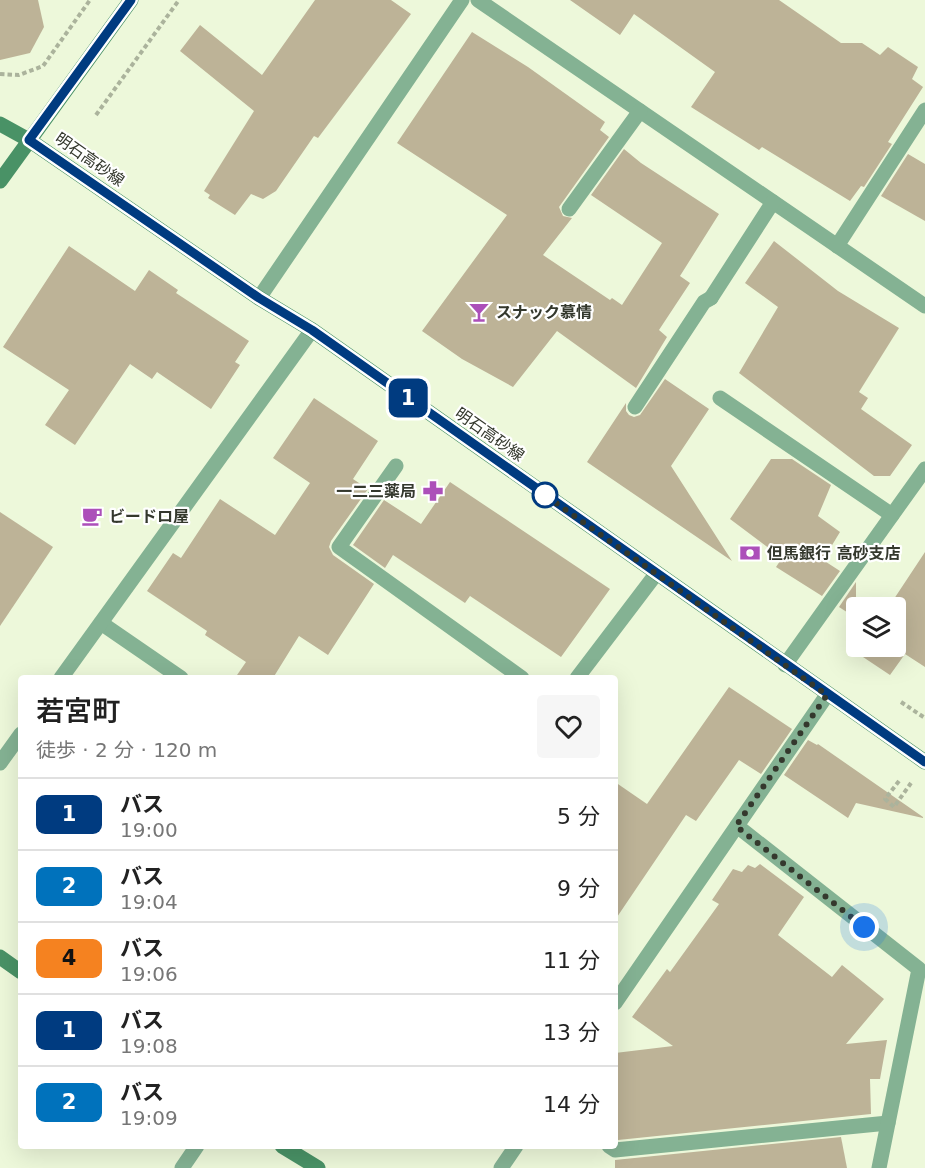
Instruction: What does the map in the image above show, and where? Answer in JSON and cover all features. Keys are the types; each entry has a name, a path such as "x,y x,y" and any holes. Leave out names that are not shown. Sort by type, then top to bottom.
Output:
{"main road":[{"path":"0,181 131,0"},
{"name":"明石高砂線","path":"0,124 29,140 259,298 312,330 925,762"},
{"path":"0,957 18,970"},
{"path":"287,1149 318,1168"}],"street":[{"path":"259,298 462,0"},
{"path":"478,0 925,306"},
{"path":"837,246 925,110"},
{"path":"569,209 640,111"},
{"path":"635,407 704,302 711,298 773,202"},
{"path":"63,675 312,330"},
{"path":"720,398 892,515"},
{"path":"396,465 339,547 518,675"},
{"path":"785,665 925,469"},
{"path":"579,675 656,574"},
{"path":"101,623 177,675"},
{"path":"620,985 736,826 827,695"},
{"path":"0,763 18,738"},
{"path":"736,826 919,969 879,1168"},
{"path":"614,1149 888,1123"},
{"path":"182,1168 195,1149"},
{"path":"501,1168 514,1149"}],"path":[{"path":"0,74 19,75 43,66 90,0"},
{"path":"96,115 179,0"},
{"path":"901,702 925,718"},
{"path":"899,781 885,799 894,807 908,788"}],"building":[{"path":"0,0 38,0 44,27 30,53 0,60"},
{"path":"315,0 391,0 411,14 318,138 314,136 276,191 263,199 251,194 235,215 208,198 210,195 204,191 254,111 180,51 200,25 262,75"},
{"path":"570,0 779,0 841,43 862,43 880,55 888,47 918,67 912,79 923,87 888,142 892,144 864,187 861,186 850,201 762,147 759,150 691,107 715,72 634,14 620,35"},
{"path":"472,32 528,67 605,122 600,130 609,137 559,207 563,216 572,218 543,255 610,300 612,298 622,305 662,243 591,195 624,149 641,163 719,214 680,276 690,283 659,330 667,337 636,388 557,331 513,387 462,359 422,331 507,215 397,143"},
{"path":"908,154 925,164 925,221 881,196"},
{"path":"774,241 838,291 899,328 859,392 868,398 861,409 912,445 890,476 874,476 739,373 778,307 745,283"},
{"path":"69,246 135,291 149,270 178,290 176,293 249,341 235,362 240,365 211,409 157,372 152,379 130,364 75,445 45,425 69,390 3,347"},
{"path":"665,379 709,409 671,466 732,561 587,462 626,403 626,411 629,415 634,417 640,415"},
{"path":"314,398 378,441 353,479 368,489 329,547 333,555 374,584 328,655 299,636 275,675 237,675 246,662 205,635 207,631 147,591 173,553 181,558 220,499 275,535 310,483 273,458"},
{"path":"771,459 792,459 831,485 818,516 840,532 823,560 840,571 822,596 776,567 782,558 730,519"},
{"path":"450,482 610,589 561,657 470,596 465,603 393,555 385,568 353,545 384,500 421,524"},
{"path":"0,512 53,547 0,626"},
{"path":"925,552 925,667 906,655 906,597 895,597"},
{"path":"856,582 856,597 846,597 846,612 839,607"},
{"path":"863,657 903,657 890,675"},
{"path":"729,687 792,729 761,774 739,760 696,821 686,815 618,916 618,784 647,804"},
{"path":"808,740 818,744 923,818 856,803 848,818 784,775"},
{"path":"760,864 804,897 778,935 832,977 842,965 884,999 846,1044 887,1040 880,1079 870,1079 871,1114 618,1140 618,1053 673,1046 632,1017 667,969 670,972 719,904 712,900 733,869 742,872 748,865 755,868"},
{"path":"841,1137 847,1168 615,1168 615,1160"}],"bus line":[{"name":"1","path":"131,0 29,140 259,298 312,330 925,762"}],"place":[{"name":"スナック慕情","path":"479,312"},
{"name":"一二三薬局","path":"433,491"},
{"name":"ビードロ屋","path":"92,516"},
{"name":"但馬銀行 高砂支店","path":"750,553"}],"route":[{"path":"545,495 542,493 827,695 736,826 864,927"}]}
